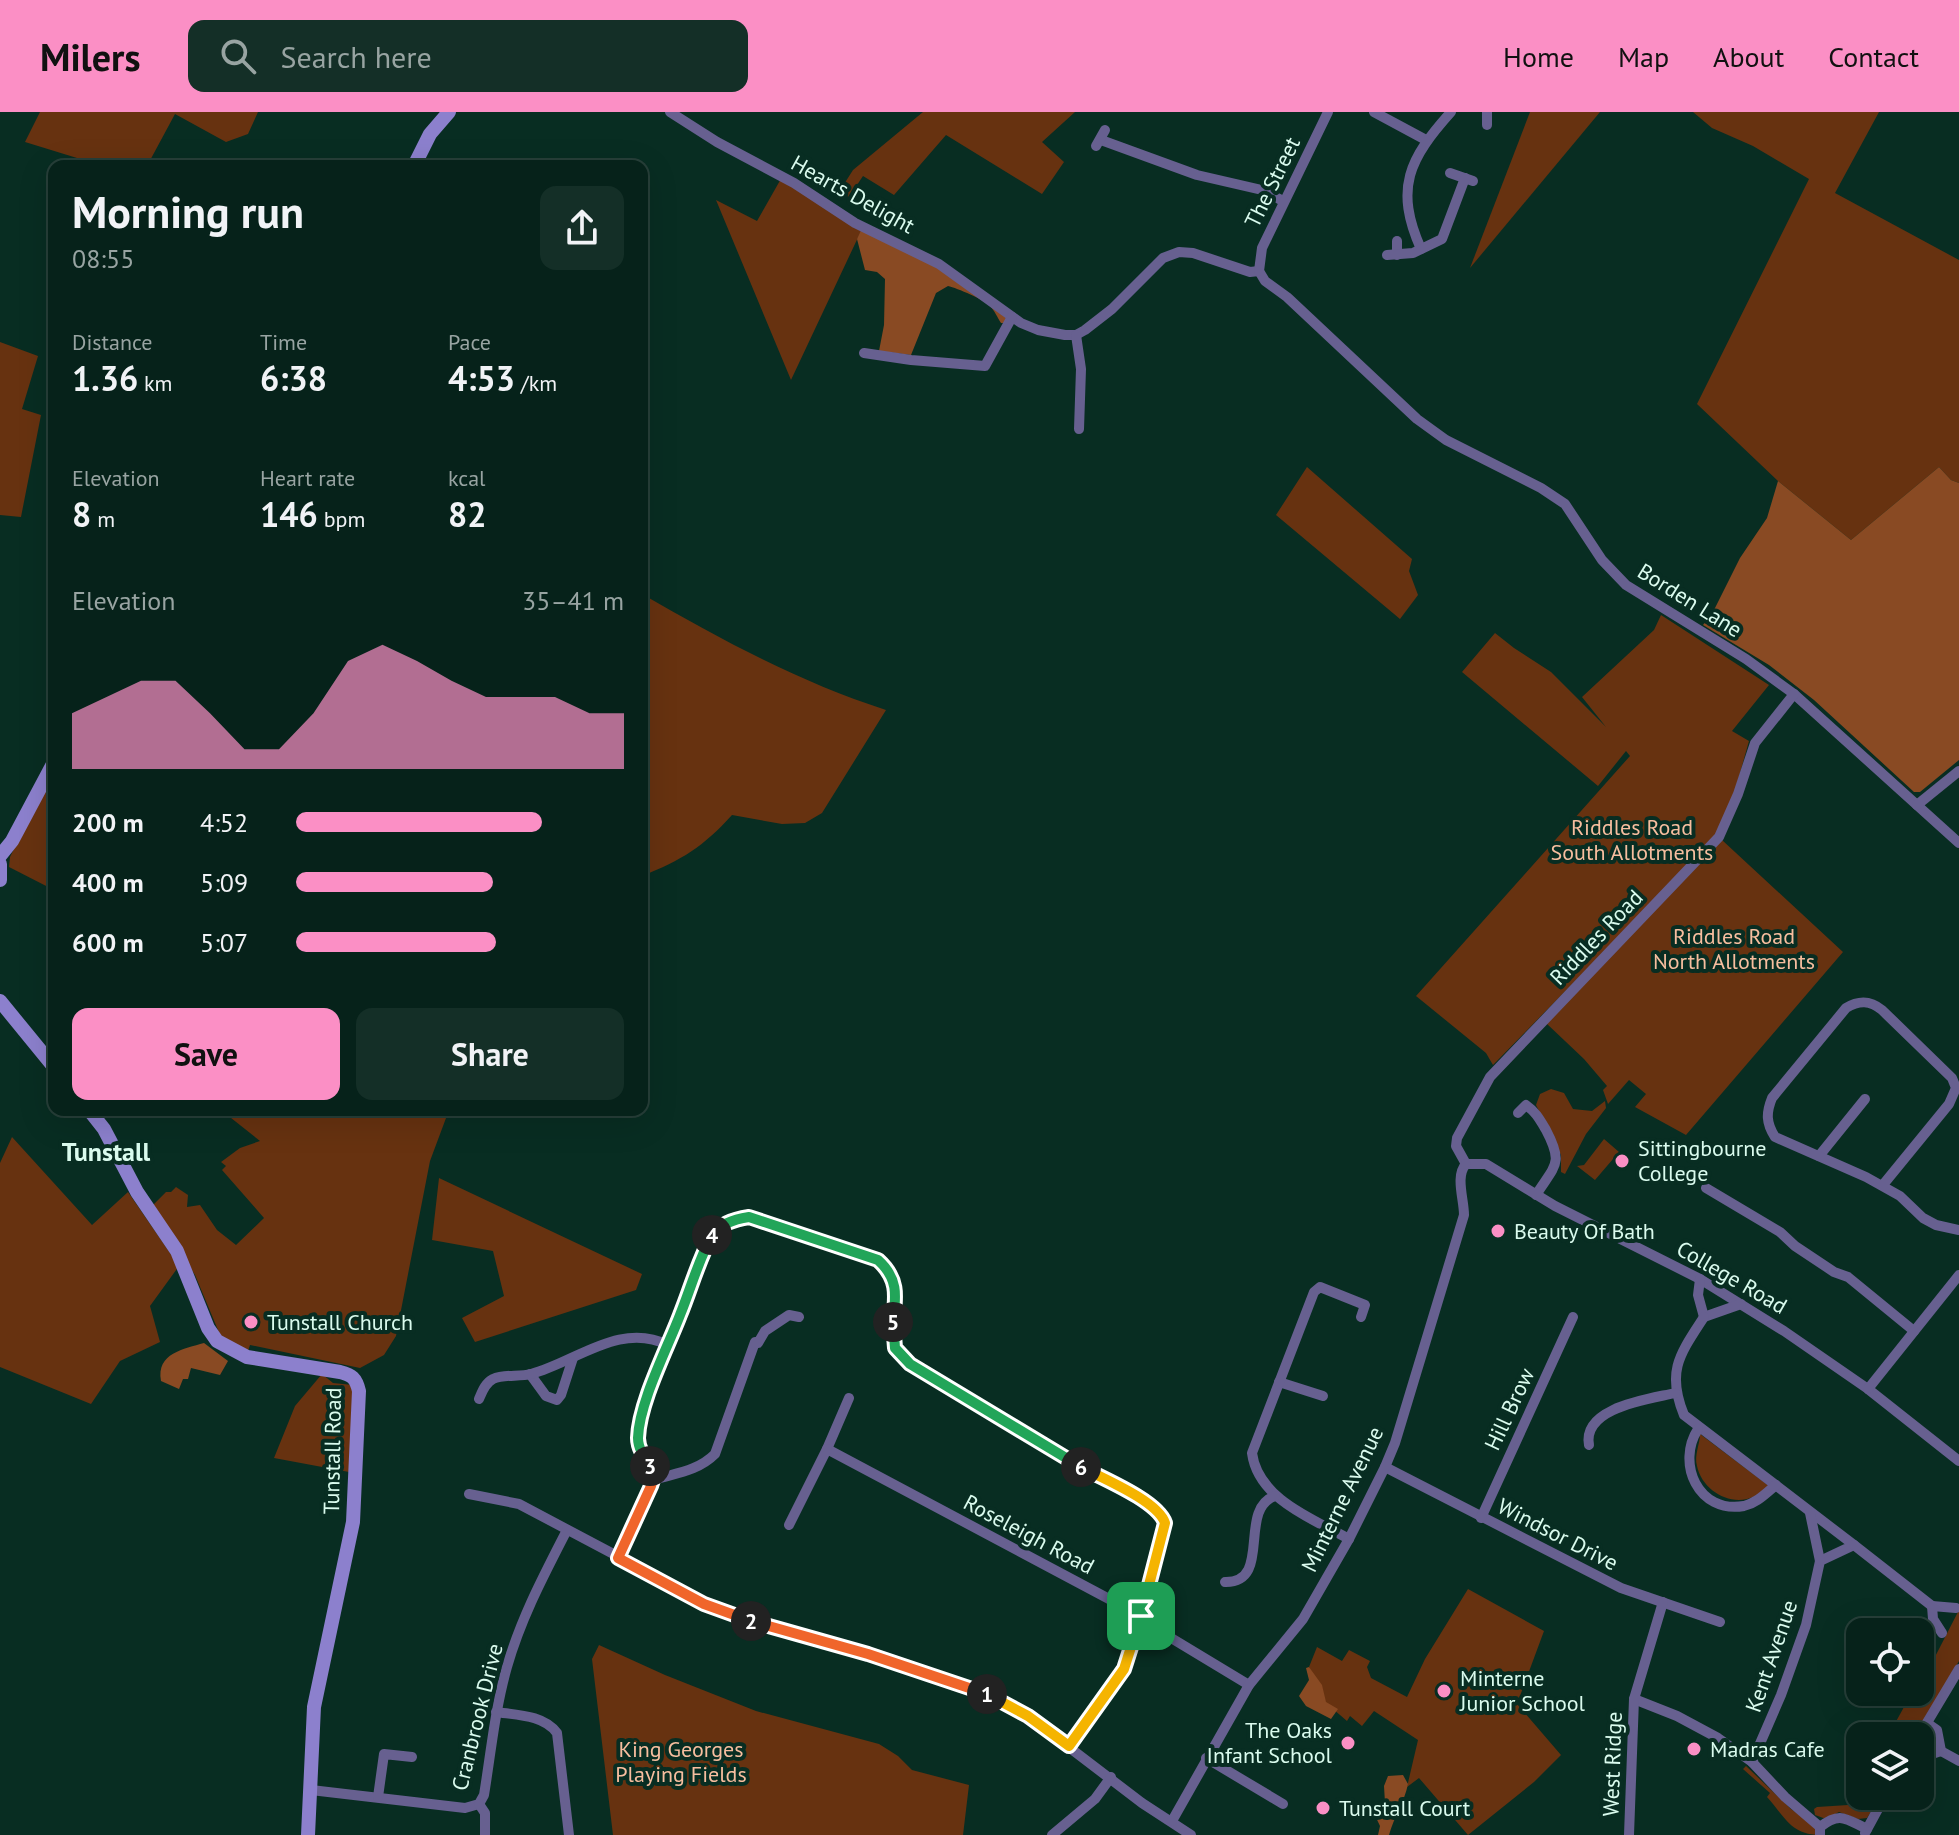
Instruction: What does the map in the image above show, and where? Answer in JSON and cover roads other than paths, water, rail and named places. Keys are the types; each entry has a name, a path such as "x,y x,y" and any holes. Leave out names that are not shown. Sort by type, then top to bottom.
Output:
{"street":[{"path":"417,160 430,134 449,112"},
{"name":"Hearts Delight","path":"670,112 717,142 794,183 855,223 939,264 1012,317 1038,330 1076,335"},
{"name":"The Street","path":"1259,271 1262,248 1328,112"},
{"path":"1374,112 1426,140"},
{"path":"1421,249 1407,206 1411,170 1426,140 1451,112"},
{"path":"1487,125 1489,112"},
{"path":"1100,138 1197,175 1262,190 1283,201"},
{"path":"1397,241 1392,255 1413,253 1442,239 1469,180 1450,173"},
{"path":"1079,429 1081,369 1076,335 1098,321 1163,258 1193,253 1250,272 1259,271"},
{"name":"Borden Lane","path":"1259,271 1265,281 1287,297 1417,419 1446,440 1541,488 1565,504 1602,560 1626,585 1746,659 1794,694 1959,843"},
{"path":"864,353 985,366 1012,317"},
{"name":"Riddles Road","path":"1466,1164 1456,1146 1457,1138 1486,1082 1713,844 1723,830 1755,743 1794,694"},
{"path":"1917,805 1959,771"},
{"path":"0,856 12,841 48,773"},
{"path":"0,864 0,880"},
{"path":"0,1001 48,1060"},
{"path":"1882,1186 1949,1104 1956,1088 1952,1078 1871,1003 1859,1002 1846,1008 1772,1098 1767,1111 1768,1122 1775,1137 1882,1186 1900,1196 1923,1218 1936,1225 1959,1230"},
{"path":"1819,1156 1865,1099"},
{"path":"1518,1113 1526,1105 1530,1108 1540,1118 1557,1151 1555,1166 1536,1195"},
{"name":"Tunstall Road","path":"94,1116 104,1129 137,1192 177,1251 208,1328 217,1341 247,1357 340,1372 353,1376 357,1381 353,1522 314,1707 308,1835"},
{"name":"College Road","path":"1466,1164 1486,1164 1536,1195 1700,1279 1868,1389 1959,1461"},
{"name":"Minterne Avenue","path":"1172,1821 1249,1685 1303,1619 1349,1539 1385,1467 1464,1215 1460,1176 1466,1164"},
{"path":"1706,1188 1803,1247 1834,1272 1848,1277 1914,1331"},
{"path":"618,1558 653,1480 638,1440 644,1408 692,1276 717,1228 749,1217 878,1260 896,1286 895,1348 910,1364 1159,1512 1165,1523 1124,1669 1069,1746"},
{"path":"1868,1389 1959,1275"},
{"path":"1700,1279 1698,1295 1704,1317"},
{"path":"1349,1539 1275,1496 1261,1480 1252,1453 1314,1292 1320,1287 1365,1305 1361,1317"},
{"path":"1741,1304 1704,1317 1679,1357 1674,1376 1675,1393 1684,1415 1698,1429 1932,1606 1956,1608"},
{"path":"653,1480 687,1472 715,1454 755,1342 758,1343 765,1331 789,1315 799,1317"},
{"name":"Hill Brow","path":"1481,1518 1573,1317"},
{"path":"479,1399 486,1385 494,1378 530,1374 622,1338 657,1340 668,1345"},
{"path":"530,1374 546,1396 557,1400 573,1358"},
{"path":"1279,1382 1323,1396"},
{"path":"1589,1445 1591,1431 1603,1415 1625,1405 1675,1393"},
{"path":"789,1525 849,1398"},
{"path":"1698,1429 1690,1445 1689,1470 1694,1483 1704,1495 1720,1504 1744,1506 1761,1498 1776,1485"},
{"name":"Roseleigh Road","path":"827,1449 1141,1616 1148,1624 1249,1685"},
{"name":"Windsor Drive","path":"1385,1467 1577,1568 1621,1588 1720,1622"},
{"path":"469,1494 519,1504 723,1612 868,1654 986,1693 1028,1716 1142,1803 1191,1835"},
{"path":"1225,1582 1245,1578 1261,1507 1266,1499 1275,1496"},
{"name":"Kent Avenue","path":"1752,1762 1799,1645 1820,1561 1810,1513"},
{"name":"Cranbrook Drive","path":"311,1790 465,1808 479,1804 484,1795 496,1712 508,1665 527,1609 567,1530"},
{"path":"1820,1561 1854,1545"},
{"name":"West Ridge","path":"1629,1835 1634,1699 1663,1602"},
{"path":"1932,1606 1933,1619 1942,1633"},
{"path":"1928,1722 1959,1669"},
{"path":"1634,1699 1705,1730 1752,1762 1820,1831 1829,1819 1843,1817 1865,1832 1877,1810"},
{"path":"496,1712 537,1719 557,1733 569,1835"},
{"path":"1934,1728 1941,1751"},
{"path":"1934,1753 1941,1751 1959,1761"},
{"path":"378,1797 384,1754 412,1757"},
{"path":"1206,1758 1283,1804"},
{"path":"1052,1835 1095,1799 1111,1777"},
{"path":"479,1804 485,1813 485,1835"}],"place":[{"name":"Sittingbourne College","path":"1622,1161"},
{"name":"Beauty Of Bath","path":"1498,1231"},
{"name":"Tunstall Church","path":"251,1322"},
{"name":"Minterne Junior School","path":"1444,1691"},
{"name":"The Oaks Infant School","path":"1348,1743"},
{"name":"Madras Cafe","path":"1694,1749"},
{"name":"Tunstall Court","path":"1323,1808"}],"district":[{"name":"Tunstall","path":"106,1151"}],"park label":[{"name":"Riddles Road South Allotments","path":"1632,840"},
{"name":"Riddles Road North Allotments","path":"1734,948"},
{"name":"King Georges Playing Fields","path":"681,1762"}]}
